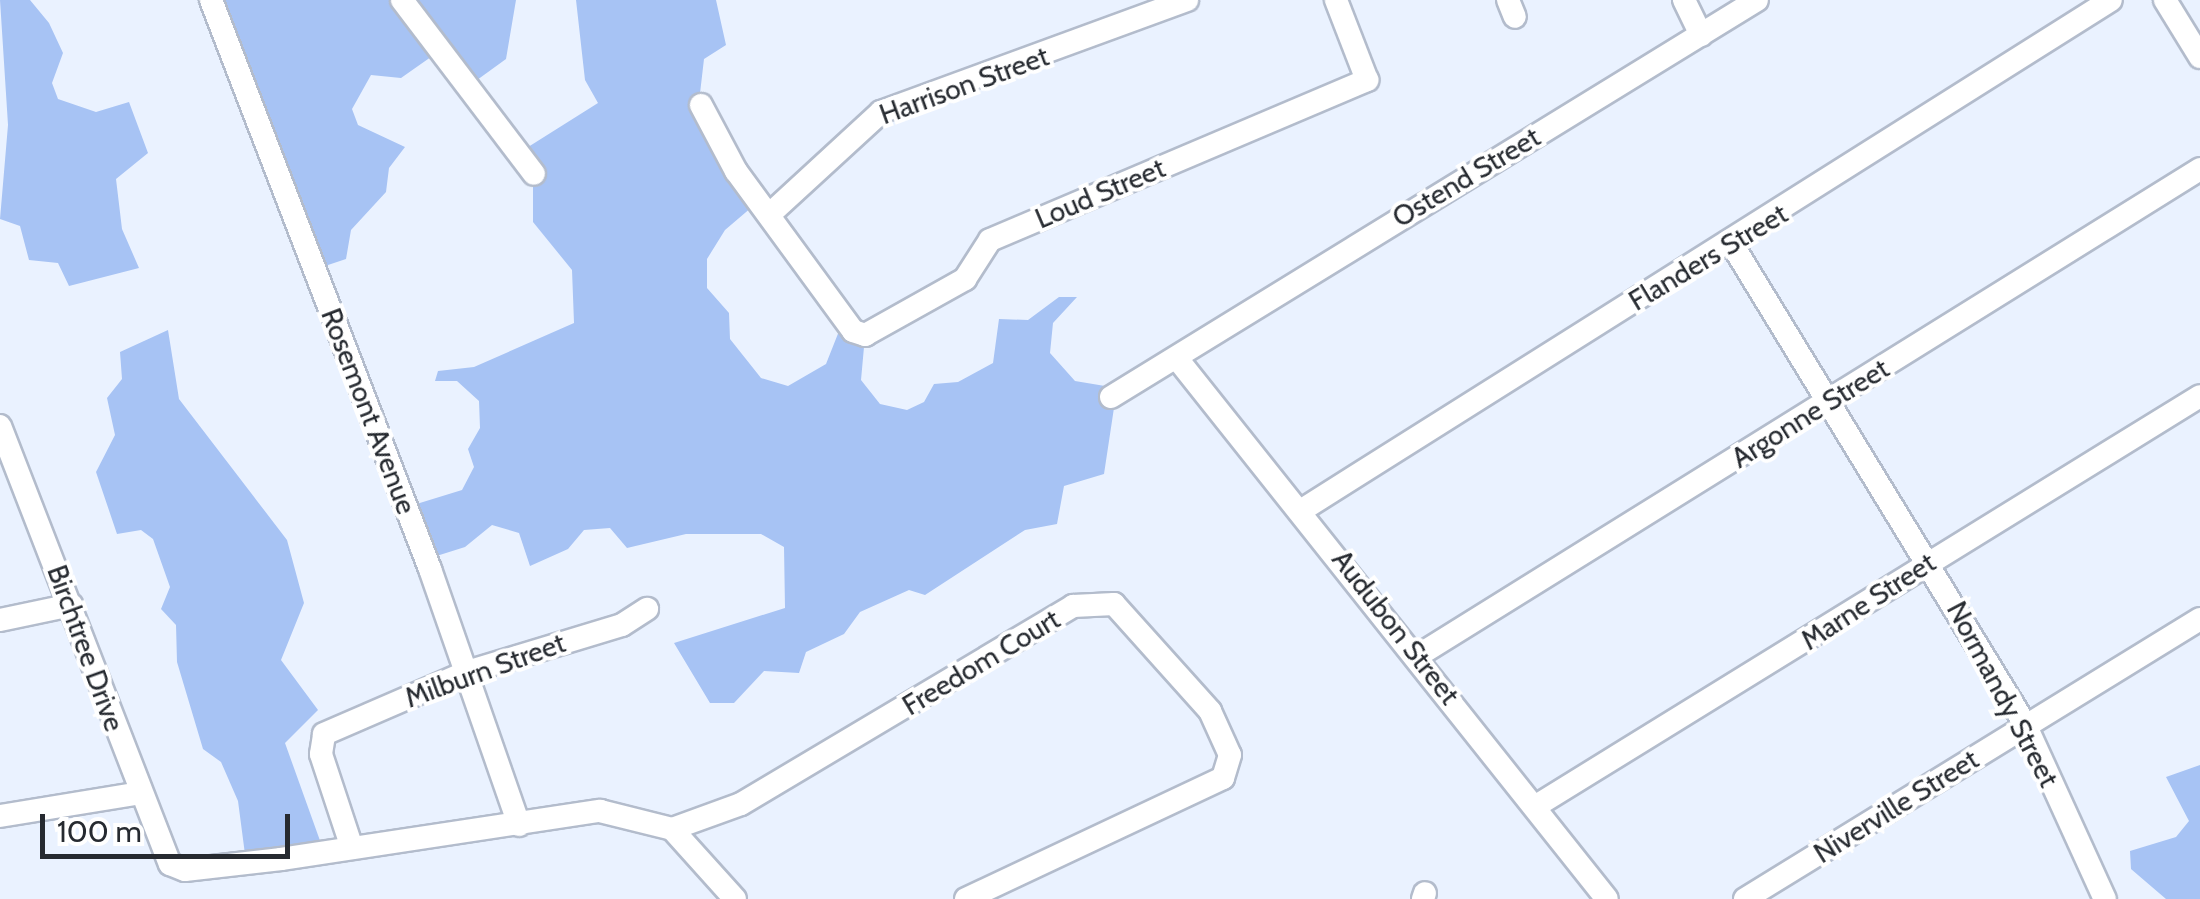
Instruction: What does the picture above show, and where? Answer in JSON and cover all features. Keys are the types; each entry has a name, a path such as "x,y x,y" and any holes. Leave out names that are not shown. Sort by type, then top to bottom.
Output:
{"street":[{"name":"Rosemont Avenue","path":"210,0 238,56 467,672 518,825"},
{"path":"402,0 534,174"},
{"name":"Harrison Street","path":"770,214 882,112 1187,0"},
{"name":"Loud Street","path":"770,214 856,335 966,279 990,240 1366,80 1336,0"},
{"path":"1684,0 1702,35"},
{"name":"Ostend Street","path":"1111,396 1179,361 1757,0"},
{"name":"Flanders Street","path":"1302,510 2111,0"},
{"path":"2165,0 2200,57"},
{"path":"701,105 770,214"},
{"name":"Argonne Street","path":"1419,655 2200,169"},
{"name":"Normandy Street","path":"1730,241 1930,561 2026,726 2105,899"},
{"name":"Audubon Street","path":"1179,361 1419,655 1607,899"},
{"name":"Marne Street","path":"1536,806 2200,396"},
{"name":"Birchtree Drive","path":"0,426 164,859 174,867 352,848"},
{"name":"Freedom Court","path":"672,829 742,804 1073,606 1114,604 1210,710 1230,755 1224,778 966,899"},
{"path":"0,620 71,605"},
{"name":"Milburn Street","path":"352,848 321,754 324,734 467,672 622,625 646,609"},
{"name":"Niverville Street","path":"1745,899 2200,619"},
{"path":"0,816 140,793"},
{"path":"352,848 600,811 672,829 735,899"}],"shaded area":[{"path":"0,0 30,0 49,23 63,53 52,83 58,99 96,112 129,102 148,153 116,179 122,229 139,268 69,286 58,263 29,260 20,226 0,219 8,125"},
{"path":"209,0 516,0 506,59 466,88 438,52 401,78 371,75 352,109 358,125 405,147 389,168 386,192 351,230 346,259 316,269"},
{"path":"576,0 716,0 726,45 704,59 699,102 759,201 725,230 707,259 707,288 729,313 730,339 761,378 788,386 826,364 843,321 865,336 861,380 880,404 907,410 924,402 934,384 958,382 993,363 999,319 1028,320 1059,297 1077,297 1053,323 1050,353 1075,381 1117,388 1104,474 1064,486 1057,524 1025,530 925,595 909,590 860,612 844,634 806,652 799,673 764,671 734,703 710,703 674,643 785,608 784,547 761,534 686,534 627,548 610,528 584,530 568,549 530,566 519,533 492,525 465,547 427,559 410,506 462,490 474,467 468,449 480,428 479,401 457,381 435,381 438,371 474,367 574,323 572,270 533,222 533,175 517,154 598,103 585,80"},
{"path":"168,330 179,399 287,540 304,603 281,660 318,710 285,743 323,849 246,862 238,801 221,762 203,749 177,662 176,625 161,609 170,587 153,539 141,530 117,534 96,472 115,435 107,398 122,379 120,352"},
{"path":"2200,765 2200,899 2166,899 2131,869 2130,851 2176,837 2189,821 2166,777"}]}
